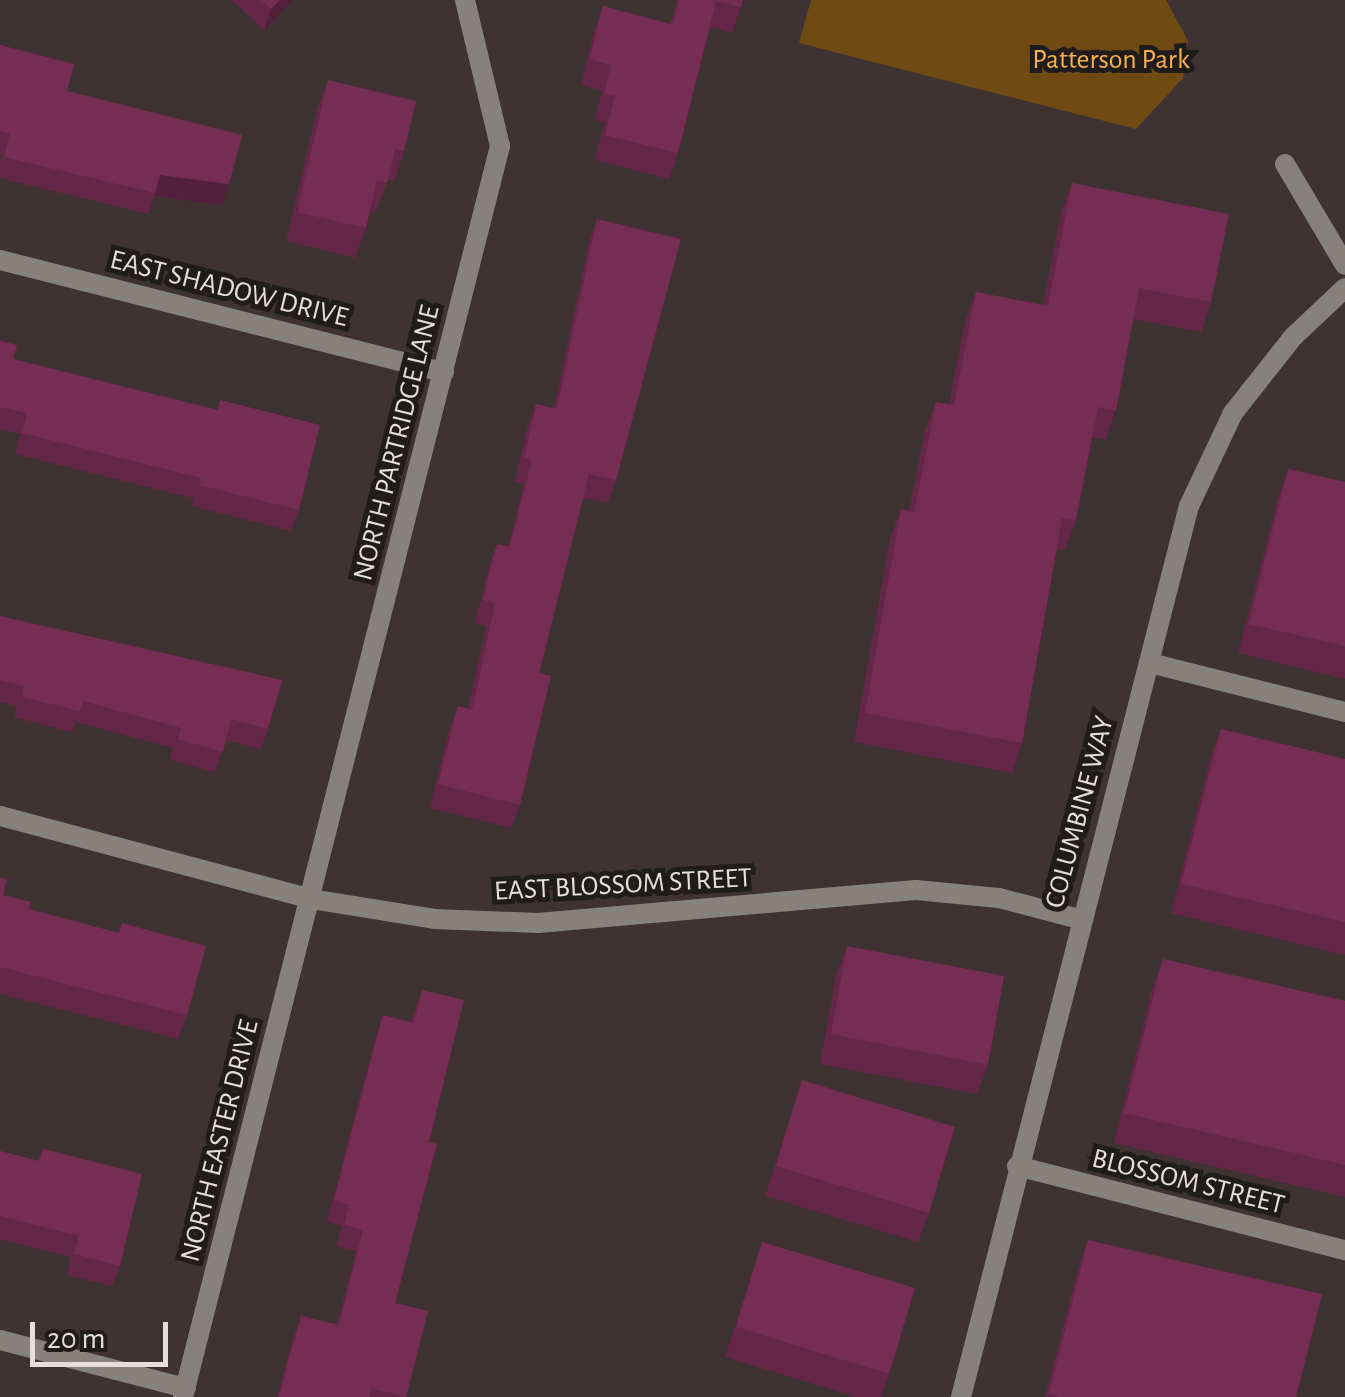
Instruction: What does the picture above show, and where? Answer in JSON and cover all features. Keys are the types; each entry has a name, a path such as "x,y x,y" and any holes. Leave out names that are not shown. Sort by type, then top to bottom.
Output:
{"street":[{"name":"NORTH PARTRIDGE LANE","path":"311,899 500,146 465,0"},
{"path":"1285,164 1345,265"},
{"name":"EAST SHADOW DRIVE","path":"0,260 444,372"},
{"name":"COLUMBINE WAY","path":"961,1397 1016,1166 1189,506 1233,412 1293,337 1345,288"},
{"path":"1150,663 1345,712"},
{"name":"EAST BLOSSOM STREET","path":"0,816 311,899 417,917 538,923 916,890 999,898 1079,920"},
{"name":"NORTH EASTER DRIVE","path":"184,1392 311,899"},
{"name":"BLOSSOM STREET","path":"1016,1166 1345,1250"},
{"path":"0,1340 184,1392"}],"green space":[{"name":"Patterson Park","path":"811,0 1166,0 1188,41 1183,78 1136,129 799,43"}],"building":[{"path":"261,0 280,0 271,9"},
{"path":"679,0 743,0 741,7 716,1 678,153 605,135 615,96 604,94 611,65 590,59 603,6 673,25"},
{"path":"0,45 74,64 67,91 242,135 229,184 160,175 155,193 4,157 10,134 0,131"},
{"path":"328,80 416,101 404,151 395,149 387,183 377,180 366,228 297,212"},
{"path":"1072,183 1229,214 1211,302 1139,288 1116,410 1098,407 1076,520 1062,518 1022,743 865,713 901,509 914,512 936,402 954,405 976,292 1048,306"},
{"path":"597,219 681,239 616,480 589,474 539,673 551,676 520,805 438,784 458,706 472,710 495,604 483,600 497,544 510,547 532,460 524,458 536,404 557,409"},
{"path":"0,341 17,345 13,359 218,410 220,400 320,425 299,510 199,485 201,478 22,433 27,413 0,407"},
{"path":"1288,469 1345,482 1345,646 1249,624"},
{"path":"0,616 282,680 268,729 231,719 223,752 178,739 181,728 83,701 80,711 22,697 24,686 0,680"},
{"path":"1221,729 1345,759 1345,922 1181,884"},
{"path":"0,878 7,879 3,895 31,902 29,909 119,933 122,923 206,946 187,1015 0,967"},
{"path":"847,946 1004,976 988,1065 831,1034"},
{"path":"1163,959 1345,1001 1345,1165 1124,1113"},
{"path":"422,990 464,1000 429,1142 437,1144 395,1303 428,1311 406,1397 372,1388 369,1397 279,1397 301,1316 339,1325 363,1230 344,1225 349,1205 334,1200 383,1015 414,1023"},
{"path":"802,1080 955,1127 929,1213 776,1166"},
{"path":"43,1149 142,1174 120,1266 74,1254 79,1236 0,1216 0,1151 39,1161"},
{"path":"1088,1240 1322,1294 1296,1397 1049,1394"},
{"path":"762,1242 915,1288 889,1374 736,1327"}]}
